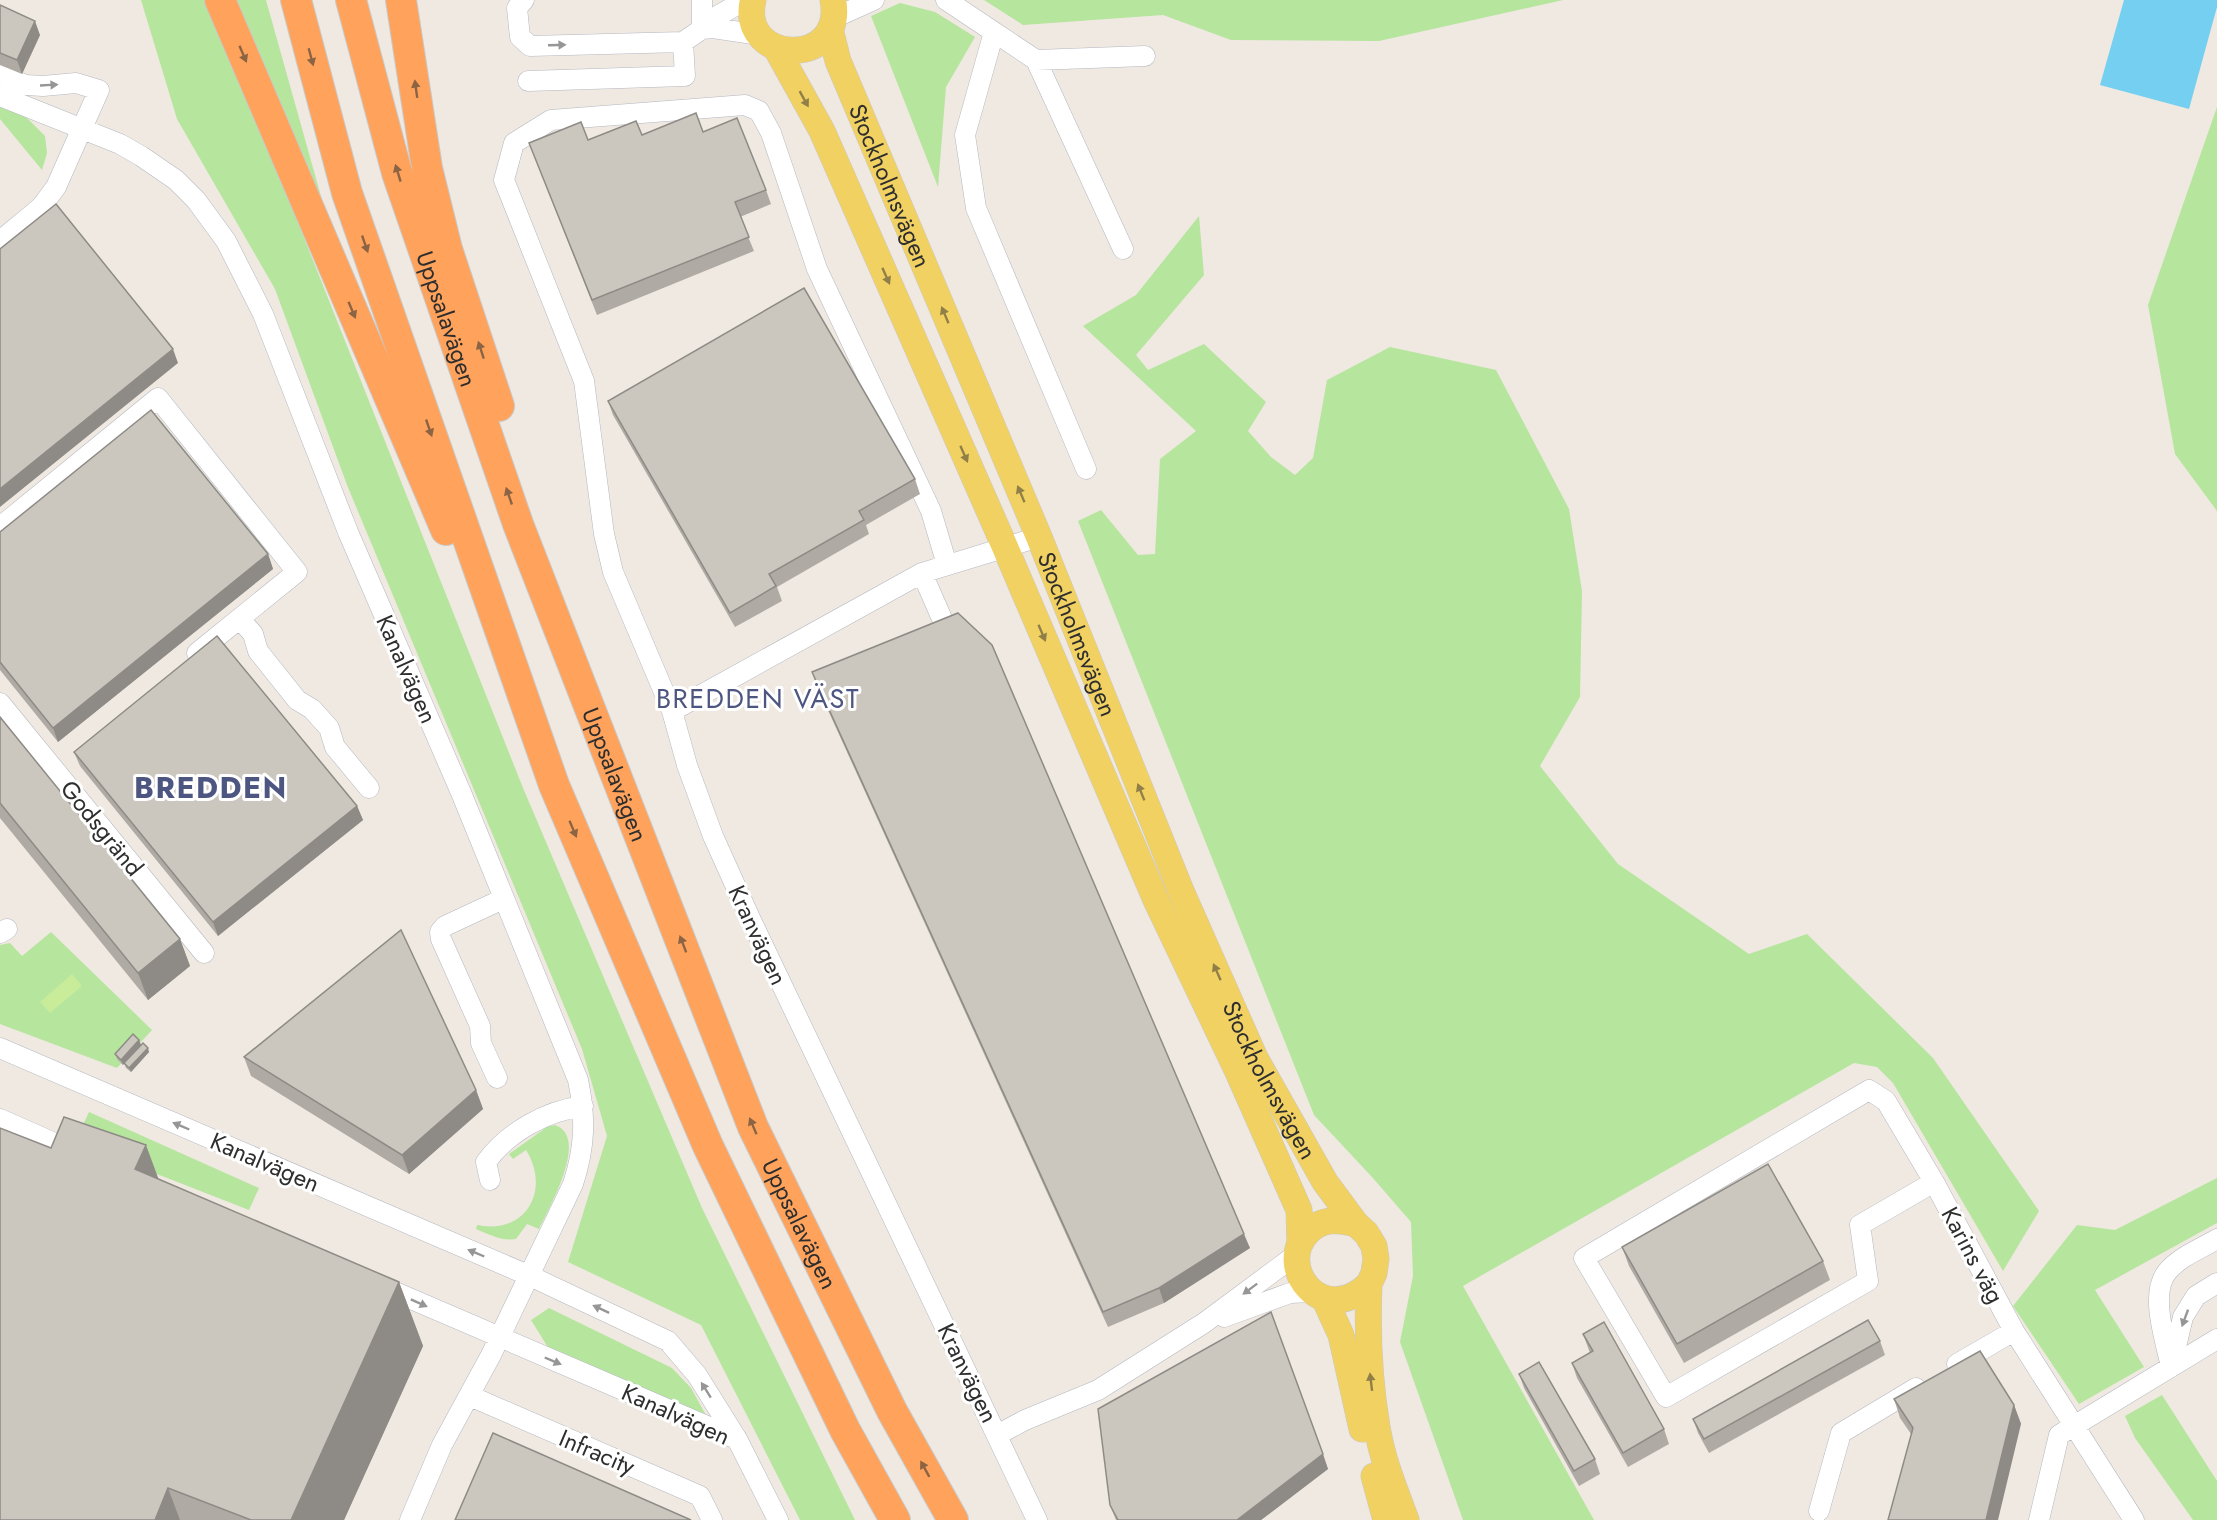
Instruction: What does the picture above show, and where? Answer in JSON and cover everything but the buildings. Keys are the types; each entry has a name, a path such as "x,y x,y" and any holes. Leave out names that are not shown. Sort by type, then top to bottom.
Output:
{"highway":[{"path":"220,0 554,784"},
{"name":"Uppsalavägen","path":"296,0 347,193 554,784 708,1146 845,1430 895,1520"},
{"name":"Uppsalavägen","path":"351,0 397,172 518,524 753,1127 892,1411 953,1520"},
{"path":"401,0 427,168 447,249 652,864"}],"main road":[{"name":"Stockholmsvägen","path":"753,0 752,16 822,131 1005,547 1156,900 1238,1072 1299,1210 1298,1248 1302,1278 1319,1296 1341,1335 1386,1520"},
{"name":"Stockholmsvägen","path":"832,16 838,61 1039,537 1181,891 1255,1058 1325,1182 1374,1246 1376,1259 1369,1284 1370,1371 1377,1429 1406,1520"},
{"path":"768,41 786,51 806,50 815,45 832,16"},
{"path":"1298,1248 1315,1226 1326,1221 1340,1220 1356,1224"},
{"path":"1319,1296 1338,1301 1349,1299 1369,1284"}],"street":[{"path":"524,0 517,8 520,37 530,46 683,42 702,25 745,0"},
{"path":"702,0 702,25"},
{"path":"832,16 874,0"},
{"path":"946,0 1036,60 1124,249"},
{"path":"702,25 768,41"},
{"path":"994,32 965,135 976,208 1086,469"},
{"path":"528,81 685,76 683,42"},
{"path":"1036,60 1145,56"},
{"path":"0,75 26,85 76,83 99,90 64,171 48,198 41,207 0,241"},
{"name":"Kanalvägen","path":"0,96 120,144 176,180 196,200 226,242 263,314 348,532 462,795 578,1080 583,1106 581,1158 573,1184 470,1396 442,1445 410,1520"},
{"name":"Kranvägen","path":"947,565 931,511 817,269 771,133 759,111 745,105 551,120 514,143 504,180 584,381 604,534 613,572 672,711 687,765 713,836 838,1105 1037,1520"},
{"path":"0,527 158,398 297,572 186,663"},
{"path":"672,711 922,573 1039,537"},
{"path":"922,573 946,628"},
{"path":"240,619 253,634 258,651 297,700 312,709 329,728 335,747 369,788"},
{"name":"Godsgränd","path":"0,703 204,953"},
{"path":"497,1078 481,1043 480,1026 441,939 440,932 445,926 503,899"},
{"name":"Kanalvägen","path":"0,1047 530,1276"},
{"name":"Karins väg","path":"1934,1182 1860,1225 1868,1281 1666,1397 1584,1258 1869,1090 1886,1101 1934,1182 2014,1331 2134,1520"},
{"path":"490,1180 486,1162 493,1153 515,1135 545,1116 564,1109 583,1106"},
{"path":"0,1119 93,1159"},
{"path":"2171,1367 2160,1316 2158,1291 2166,1273 2182,1259 2217,1239"},
{"path":"997,1435 1025,1420 1098,1390 1204,1323 1298,1248"},
{"path":"530,1276 668,1341 697,1375 737,1439"},
{"name":"Kanalvägen","path":"360,1277 737,1439 778,1520"},
{"path":"2171,1367 2183,1317 2196,1296 2217,1283"},
{"path":"1204,1323 1290,1293 1319,1296"},
{"path":"1819,1511 1841,1433 2014,1331"},
{"path":"2039,1520 2059,1435 2217,1339"},
{"name":"Infracity","path":"470,1396 700,1496 712,1520"}],"green space":[{"path":"141,0 204,0 283,185 523,788 702,1208 855,1520 800,1520 701,1325 568,1262 607,1136 582,1049 347,485 275,289 177,119"},
{"path":"234,0 266,0 329,225"},
{"path":"984,0 1563,0 1379,41 1231,40 1163,15 1023,25"},
{"path":"900,3 935,12 975,37 946,87 938,187 871,16"},
{"path":"0,107 24,115 45,136 47,153 42,170 0,119"},
{"path":"2217,107 2217,511 2175,454 2148,305"},
{"path":"1199,216 1204,275 1136,355 1148,370 1204,344 1266,402 1248,431 1271,457 1295,475 1313,458 1327,380 1390,347 1496,370 1569,509 1582,591 1580,697 1540,766 1618,864 1749,954 1807,934 1933,1058 2039,1211 2003,1271 1893,1083 1877,1067 1854,1063 1463,1286 1594,1520 1463,1520 1400,1342 1413,1276 1411,1222 1314,1115 1078,521 1101,510 1138,555 1155,554 1160,459 1196,431 1083,326 1136,295"},
{"path":"51,932 152,1030 117,1068 0,1024 0,945 10,943 22,956"},
{"path":"72,974 82,986 50,1013 40,1002"},
{"path":"89,1112 259,1188 249,1210 75,1142"},
{"path":"555,1125 565,1132 569,1143 568,1158 558,1190 539,1229 527,1224 516,1239 505,1239 476,1229 477,1225 494,1226 509,1223 521,1216 529,1206 536,1180 533,1165 526,1150 513,1159 509,1154 547,1127"},
{"path":"2217,1178 2217,1223 2095,1290 2144,1367 2079,1404 2013,1306 2077,1225 2115,1230"},
{"path":"549,1308 672,1368 691,1388 708,1419 549,1349 531,1320"},
{"path":"2162,1395 2217,1481 2217,1520 2193,1520 2135,1438 2125,1416"}],"water":[{"path":"2124,0 2217,0 2189,109 2100,85"}],"district":[{"name":"BREDDEN VÄST","path":"758,698"},
{"name":"BREDDEN","path":"211,787"}]}
